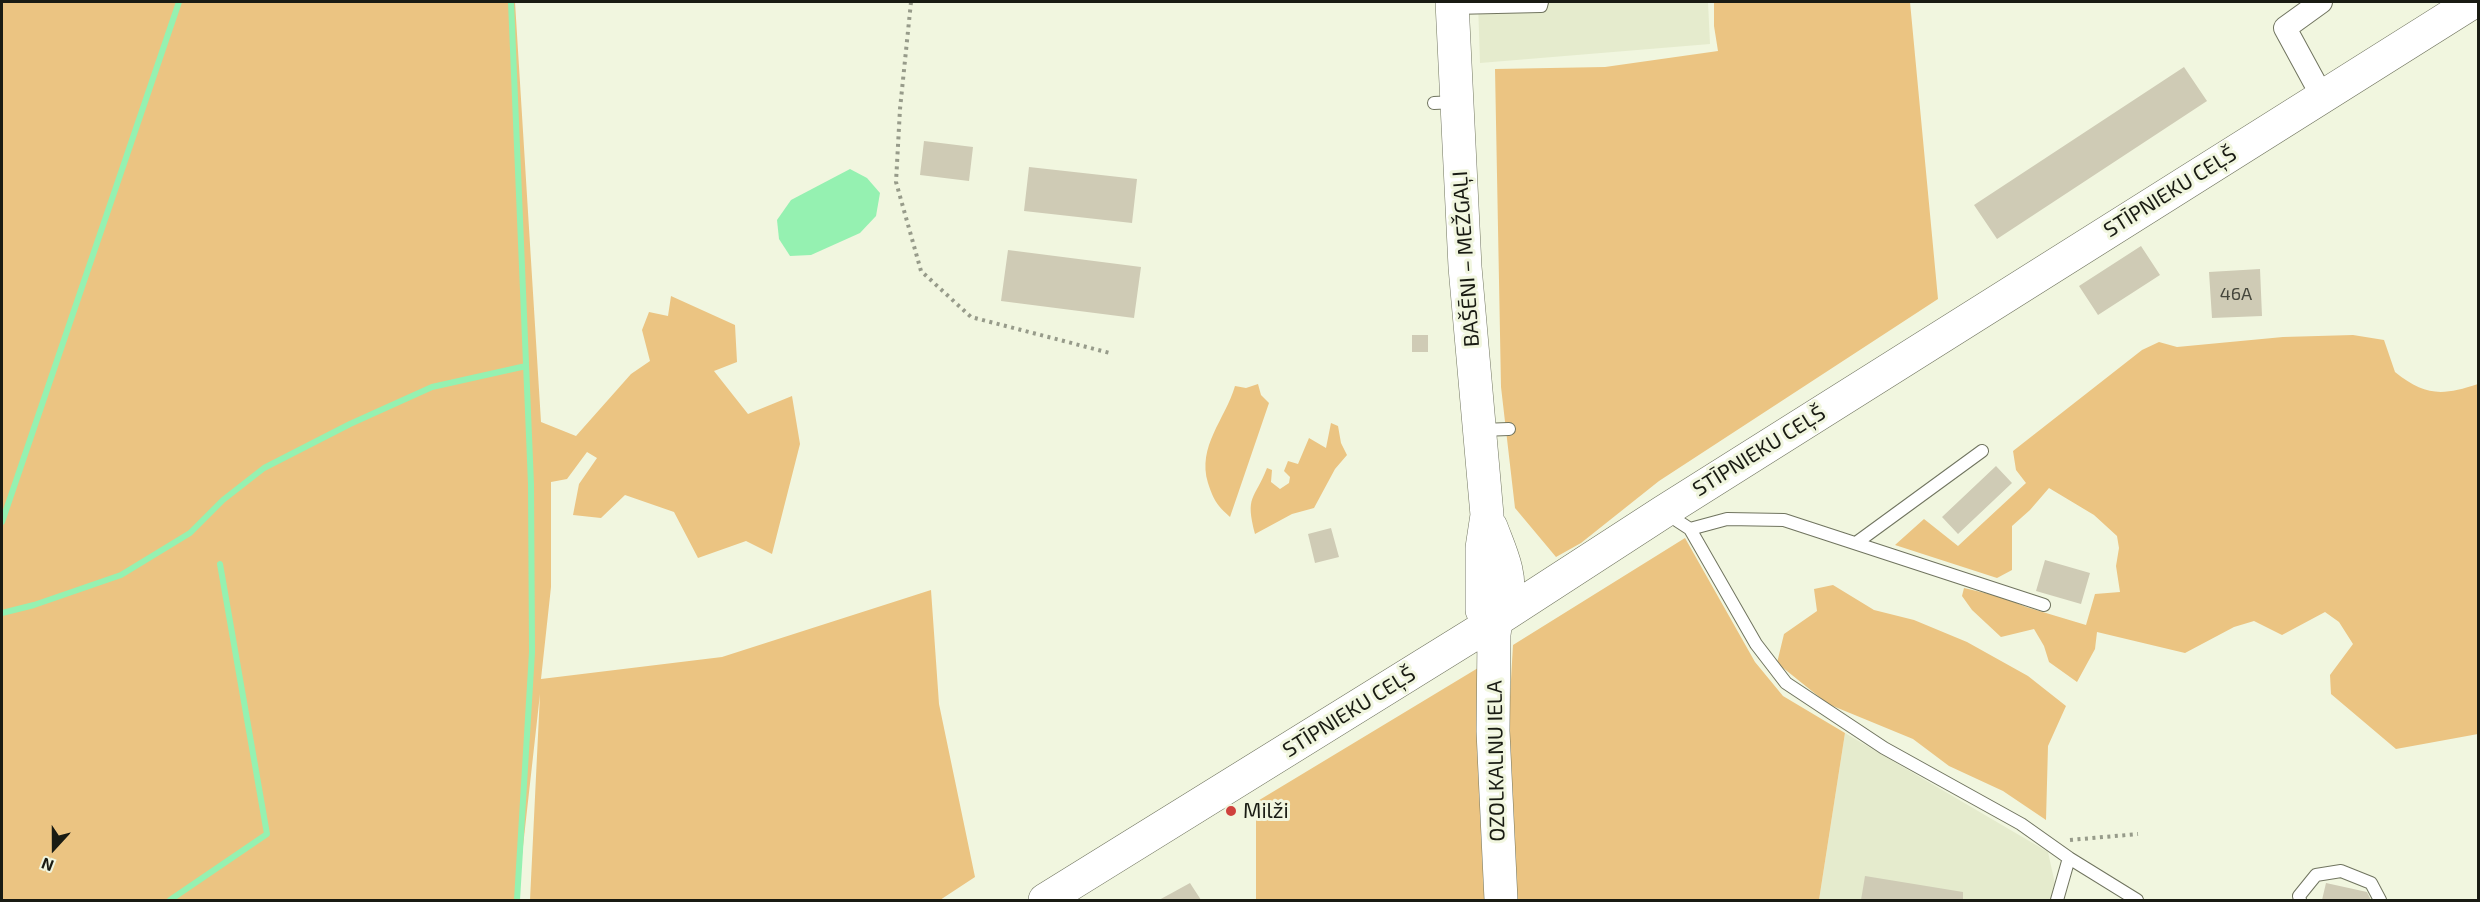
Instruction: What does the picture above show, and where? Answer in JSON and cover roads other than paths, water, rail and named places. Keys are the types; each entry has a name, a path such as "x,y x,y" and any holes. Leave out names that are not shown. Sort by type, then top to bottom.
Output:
{"main road":[{"name":"STĪPNIEKU CEĻŠ","path":"1045,900 1495,621 1677,520 2322,96 2473,2"},
{"name":"BAŠĒNI – MEŽGAĻI","path":"1452,5 1445,102 1465,267 1495,429 1482,548 1482,610 1495,621"},
{"name":"OZOLKALNU IELA","path":"1495,621 1493,731 1501,900"}],"street":[{"path":"2321,2 2285,28 2322,96"}],"lane":[{"path":"1452,5 1540,6 1542,2"},
{"path":"1856,543 1982,451"},
{"path":"1677,520 1784,520 2044,605"},
{"path":"1677,520 1756,644 1786,682 1884,748 2021,824 2069,858 2137,900"},
{"path":"2057,900 2069,858"},
{"path":"2300,900 2299,896 2316,875 2341,871 2371,883 2379,900"}],"waterway":[{"path":"2,522 179,2"},
{"path":"511,2 531,484 532,652 517,900"},
{"path":"2,613 34,605 121,575 190,533 223,500 264,468 350,424 432,387 526,366"},
{"path":"170,900 267,834 220,564"}],"place":[{"name":"Milži","path":"1231,811"}]}
